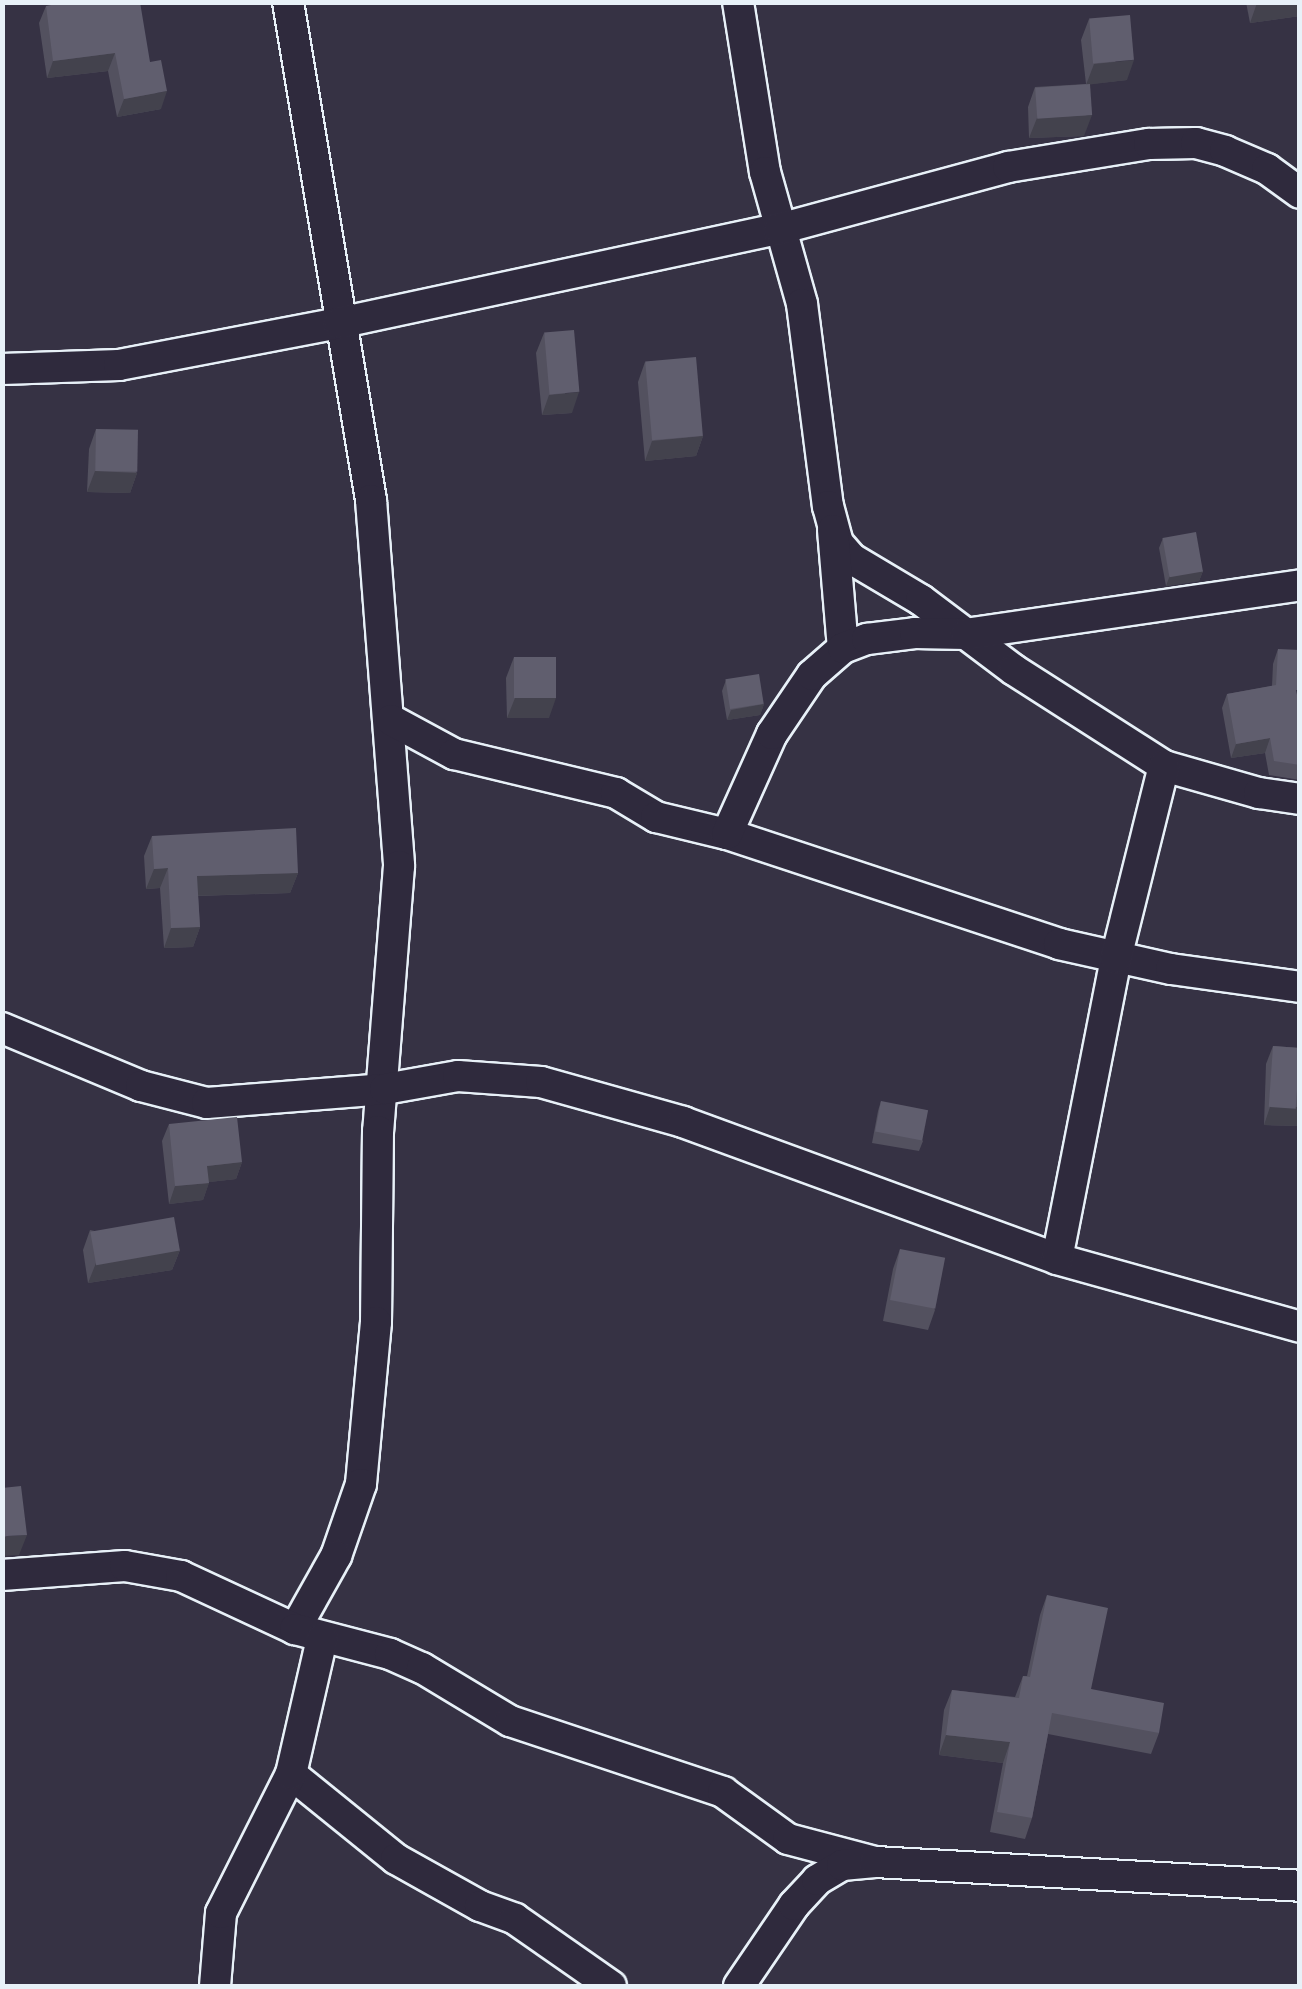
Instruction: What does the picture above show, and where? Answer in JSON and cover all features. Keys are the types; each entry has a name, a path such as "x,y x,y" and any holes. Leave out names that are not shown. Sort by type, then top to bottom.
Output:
{"street":[{"path":"215,1986 220,1913 291,1774 309,1634 361,1484 376,1322 377,1163 399,866 390,769 392,720 371,500 288,2"},
{"path":"738,2 765,172 807,335 833,527 843,648"},
{"path":"2,369 118,365 340,323 780,230 1008,167 1149,144 1196,142 1268,170 1300,192"},
{"path":"833,527 838,544 852,559 921,600 1164,766 1259,793 1300,798"},
{"path":"727,834 772,734 812,675 843,648 867,639 915,633 966,634 1300,585"},
{"path":"392,720 454,754 616,793 656,817 727,834 1059,944 1116,958 1300,987"},
{"path":"1057,1259 1116,958 1164,766"},
{"path":"2,1028 141,1086 208,1103 385,1088 458,1076 541,1082 684,1122 1057,1259 1300,1327"},
{"path":"2,1575 125,1566 155,1570 217,1590 309,1634 390,1654 422,1668 510,1721 724,1792 788,1839 874,1862"},
{"path":"291,1774 396,1859 515,1920 611,1986"},
{"path":"739,1986 769,1938 817,1880 842,1865 874,1862 1300,1886"}],"building":[{"path":"66,2 140,2 150,62 161,60 167,91 124,99 115,53 53,61 46,6"},
{"path":"1130,15 1134,60 1093,63 1089,19"},
{"path":"1090,84 1092,115 1037,119 1035,88"},
{"path":"574,330 579,392 550,394 544,333"},
{"path":"696,357 703,436 652,440 645,361"},
{"path":"96,429 138,430 137,472 95,471"},
{"path":"1196,532 1203,571 1169,577 1163,538"},
{"path":"1278,649 1300,650 1300,690 1296,690 1300,765 1274,761 1270,738 1236,744 1227,694 1276,685"},
{"path":"514,657 556,657 556,698 514,698"},
{"path":"759,674 764,704 730,709 725,679"},
{"path":"296,828 298,873 197,876 200,927 171,928 168,868 154,869 152,836"},
{"path":"1273,1046 1300,1048 1296,1109 1269,1107"},
{"path":"881,1101 928,1110 922,1141 875,1131"},
{"path":"237,1117 242,1162 207,1166 209,1183 175,1186 169,1124"},
{"path":"174,1217 180,1250 96,1265 90,1232"},
{"path":"900,1249 945,1258 935,1309 890,1300"},
{"path":"21,1486 27,1535 2,1538 2,1488"},
{"path":"1047,1595 1108,1608 1091,1689 1164,1703 1159,1733 1052,1713 1032,1818 997,1812 1010,1742 946,1735 952,1690 1019,1698 1023,1676 1030,1677"}]}
